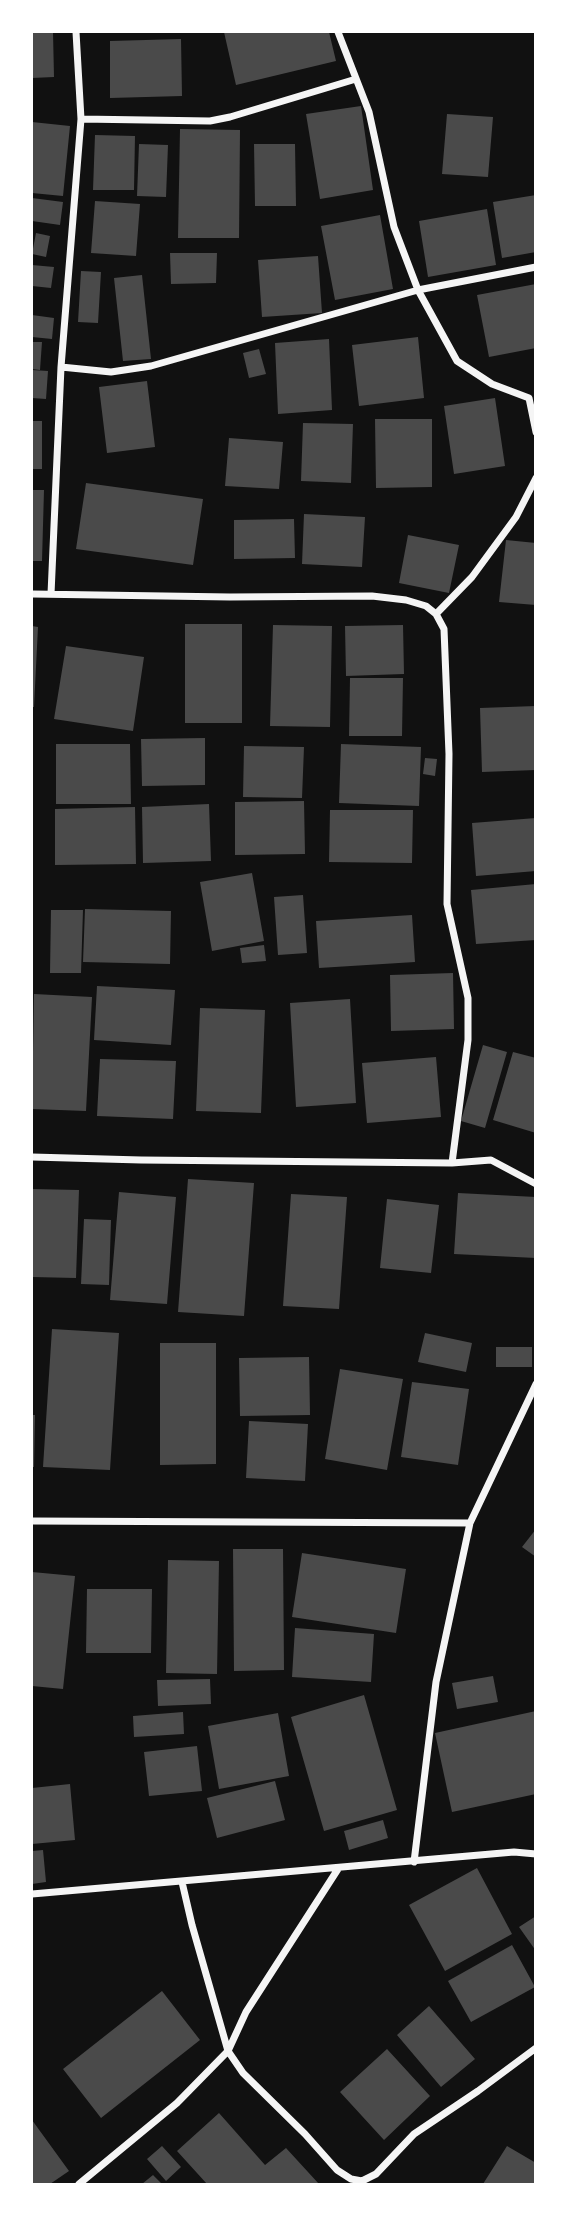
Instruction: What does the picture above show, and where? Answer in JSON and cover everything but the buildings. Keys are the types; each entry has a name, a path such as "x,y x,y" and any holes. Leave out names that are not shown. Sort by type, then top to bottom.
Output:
{"street":[{"path":"51,594 61,367 81,119 76,32"},
{"path":"338,32 369,113 394,227 418,290 457,361 492,384 529,398 536,432"},
{"path":"81,119 210,121 356,79"},
{"path":"61,367 111,372 151,366 418,290 536,267"},
{"path":"436,614 472,577 502,537 516,517 536,478"},
{"path":"32,594 372,596 406,600 426,606 436,614 444,629 449,754 447,904 468,998 468,1040 452,1163"},
{"path":"32,1157 452,1163 491,1160 536,1184"},
{"path":"414,1862 436,1682 470,1523 536,1384"},
{"path":"32,1521 470,1523"},
{"path":"32,1894 514,1852 536,1854"},
{"path":"79,2185 177,2103 228,2050 246,2012 338,1869"},
{"path":"182,1882 228,2050 243,2073 337,2170 351,2179 362,2181 376,2174 414,2134 536,2048"}]}
